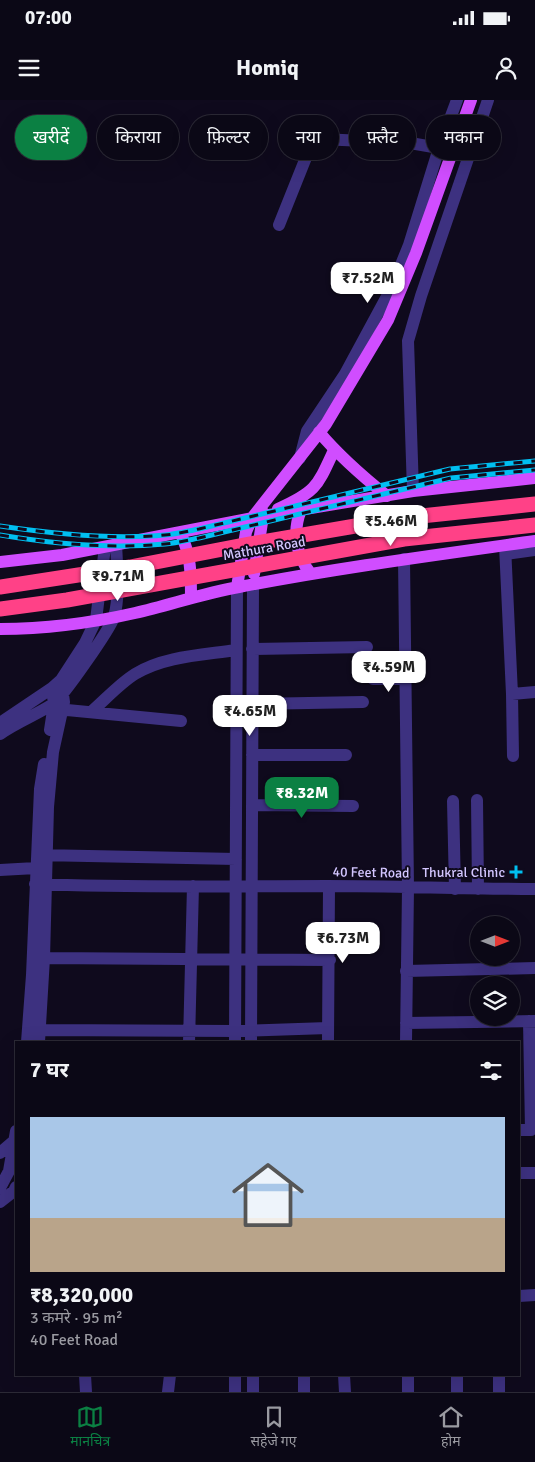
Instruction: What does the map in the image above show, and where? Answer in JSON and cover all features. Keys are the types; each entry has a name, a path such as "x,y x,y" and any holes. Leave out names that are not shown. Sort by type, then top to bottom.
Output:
{"highway":[{"name":"Mathura Road","path":"0,587 130,567 402,518 535,504"},
{"name":"Mathura Road","path":"0,609 66,600 404,540 535,524"}],"main road":[{"path":"237,587 246,532 322,428 388,320 416,253 471,100"},
{"path":"322,428 334,450 355,471 387,496"},
{"path":"0,562 62,555 180,532 296,502 315,488 322,478 334,450"},
{"path":"259,513 301,510 413,491 535,478"},
{"path":"301,510 297,522 297,543 302,561 311,574"},
{"path":"253,584 259,513"},
{"path":"180,532 187,548 191,574 191,598"},
{"path":"0,629 53,626 96,620 253,584 404,559 506,550 535,541"}],"street":[{"path":"451,115 457,100"},
{"path":"413,491 408,341 421,296 488,100"},
{"path":"279,225 311,145 320,139 410,143 426,146"},
{"path":"300,458 308,431 345,374 392,287 409,245 435,160"},
{"path":"0,723 59,687 113,617 118,580 111,545"},
{"path":"111,545 96,620 59,687 54,704 41,778 41,884 44,958 39,1036 251,1037 328,1028"},
{"path":"513,756 506,550 535,550"},
{"path":"404,559 408,888 406,1041"},
{"path":"251,1037 253,584"},
{"path":"235,1037 237,587"},
{"path":"252,649 368,647"},
{"path":"91,712 133,676 156,664 236,650"},
{"path":"373,679 406,679"},
{"path":"27,1041 41,884 36,868 41,855 50,778 64,702 59,687"},
{"path":"512,694 535,692"},
{"path":"252,704 363,702"},
{"path":"0,734 14,724 54,704"},
{"path":"67,710 181,721"},
{"path":"252,755 346,755"},
{"path":"477,800 478,889"},
{"path":"453,801 455,889"},
{"path":"252,805 353,806"},
{"path":"41,855 236,859"},
{"path":"0,870 36,868"},
{"name":"40 Feet Road","path":"41,884 535,889"},
{"path":"189,1037 192,886"},
{"path":"328,1041 329,886"},
{"path":"44,958 330,960"},
{"path":"406,971 535,968"},
{"path":"406,1023 532,1021 524,1060 531,1130 520,1130"},
{"path":"0,1153 15,1137"},
{"path":"0,1189 9,1171 15,1141"},
{"path":"520,1173 535,1173"},
{"path":"0,1189 15,1190"},
{"path":"0,1202 15,1190"},
{"path":"520,1296 535,1295"},
{"path":"85,1376 86,1392"},
{"path":"168,1392 170,1376"},
{"path":"235,1376 235,1392"},
{"path":"253,1376 253,1392"},
{"path":"304,1376 304,1392"},
{"path":"344,1376 344,1392"},
{"path":"408,1376 408,1392"},
{"path":"457,1376 457,1392"},
{"path":"499,1376 499,1392"}],"railway":[{"path":"0,526 62,534 124,537 169,535 450,469 535,461"},
{"path":"0,535 82,545 169,544 451,478 535,470"}],"place":[{"name":"Thukral Clinic","path":"516,872"}]}
